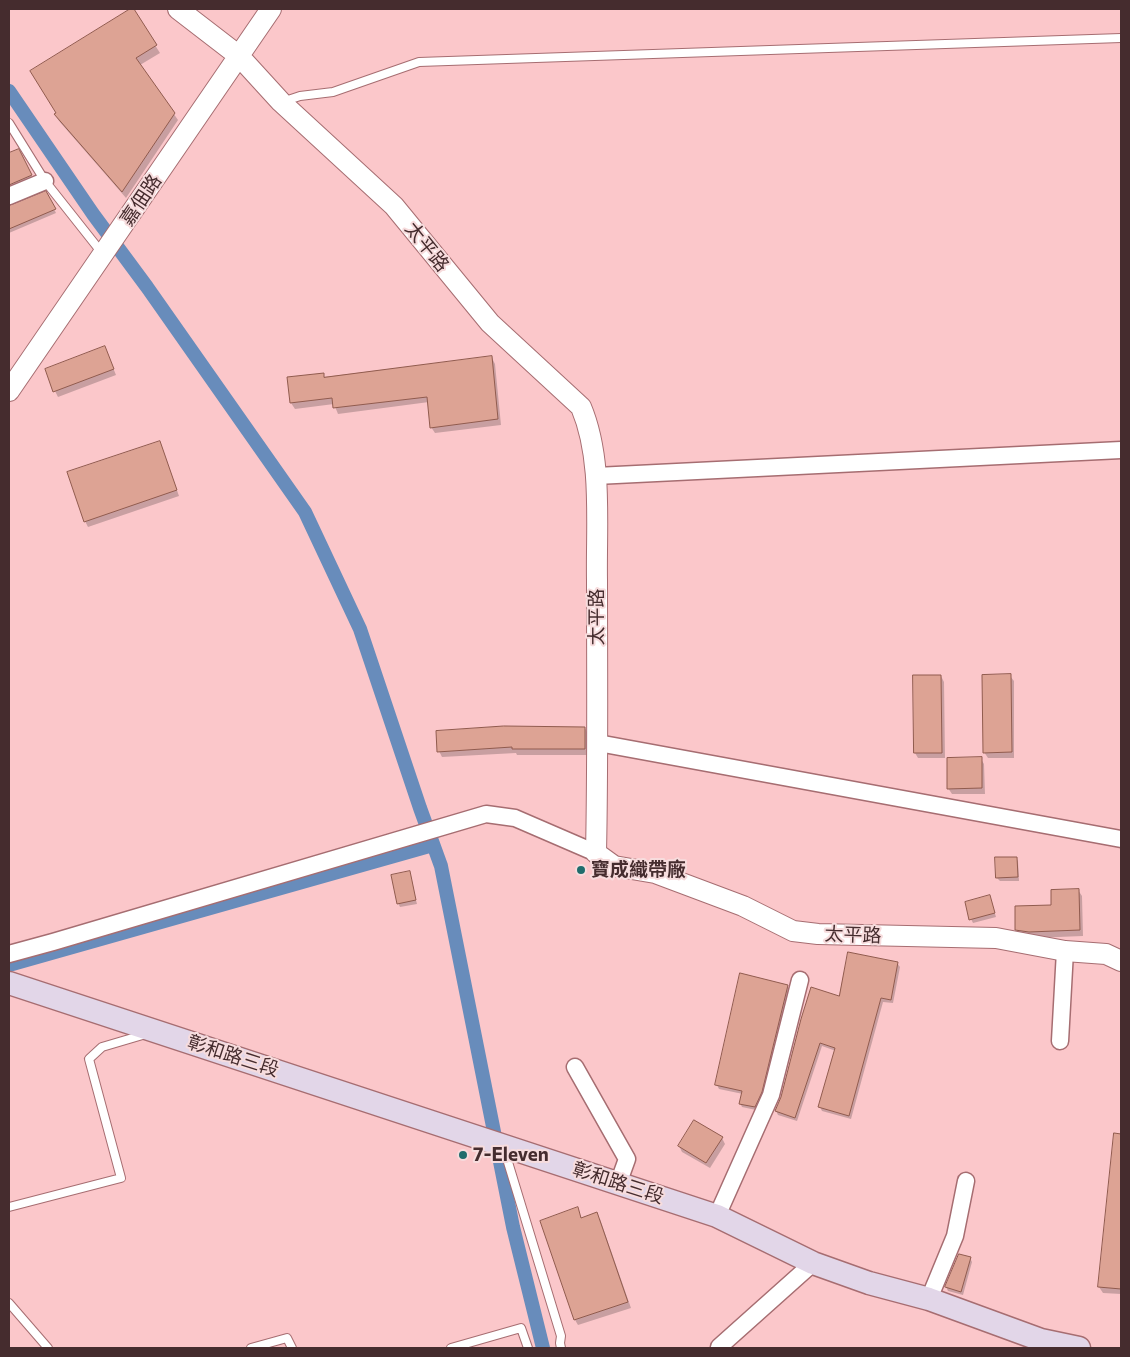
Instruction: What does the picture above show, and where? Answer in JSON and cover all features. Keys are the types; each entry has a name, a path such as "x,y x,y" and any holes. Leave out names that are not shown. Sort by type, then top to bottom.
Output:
{"main road":[{"name":"彰和路三段","path":"9,982 717,1216 813,1263 869,1283 929,1299 1041,1340 1079,1348"}],"street":[{"name":"太平路","path":"178,9 239,56 281,102 394,206 490,323 581,408 587,422 596,476 598,743 596,853 614,866 655,873 743,906 793,931 818,934 996,938 1065,951 1106,954 1121,961"},
{"name":"嘉佃路","path":"9,391 271,9"},
{"path":"9,196 45,181"},
{"path":"596,476 1121,450"},
{"path":"598,743 1121,839"},
{"path":"9,954 486,814 515,818 596,853"},
{"path":"1060,1041 1065,951"},
{"path":"717,1216 770,1095 800,980"},
{"path":"575,1068 626,1159 618,1184"},
{"path":"929,1299 955,1236 966,1181"},
{"path":"718,1347 813,1263"}],"lane":[{"path":"281,102 300,96 333,92 419,62 1121,38"},
{"path":"9,123 45,181 103,255"},
{"path":"9,1208 122,1178 89,1059 102,1047 156,1031"},
{"path":"503,1144 561,1336 561,1348"},
{"path":"9,1304 48,1348"},
{"path":"451,1348 521,1328 528,1348"},
{"path":"252,1348 287,1338 292,1348"}],"building":[{"path":"130,9 134,9 157,45 136,58 175,113 122,192 54,114 56,113 30,71"},
{"path":"19,149 32,175 9,185 9,153"},
{"path":"46,191 56,209 9,229 9,206"},
{"path":"105,346 114,369 53,392 45,369"},
{"path":"492,356 498,419 430,428 427,397 333,408 332,398 290,403 287,377 324,373 324,377"},
{"path":"160,441 177,490 84,522 67,472"},
{"path":"1011,674 1012,752 983,753 982,675"},
{"path":"913,675 941,675 942,753 914,753"},
{"path":"504,726 585,727 585,749 512,749 512,747 437,752 436,731"},
{"path":"982,757 982,788 947,789 947,758"},
{"path":"995,857 1017,857 1018,877 996,878"},
{"path":"410,871 416,900 397,904 391,875"},
{"path":"1079,889 1080,930 1029,932 1015,930 1015,906 1051,905 1051,890"},
{"path":"990,895 995,913 969,920 965,902"},
{"path":"848,952 898,962 891,1000 881,998 849,1116 818,1107 835,1048 820,1043 795,1118 775,1111 781,1097 811,987 839,996"},
{"path":"740,973 788,985 762,1092 755,1107 739,1104 742,1091 715,1085"},
{"path":"694,1120 723,1137 706,1163 678,1146"},
{"path":"1114,1133 1121,1134 1121,1289 1098,1287"},
{"path":"578,1207 581,1218 597,1212 628,1302 574,1320 540,1221"},
{"path":"959,1254 971,1257 961,1292 945,1287"}],"waterway":[{"path":"9,91 93,214 147,287 305,512 360,629 441,866 513,1227 543,1348"},
{"path":"9,965 433,845"}],"place":[{"name":"寶成織帶廠","path":"581,870"},
{"name":"7-Eleven","path":"463,1155"}]}
